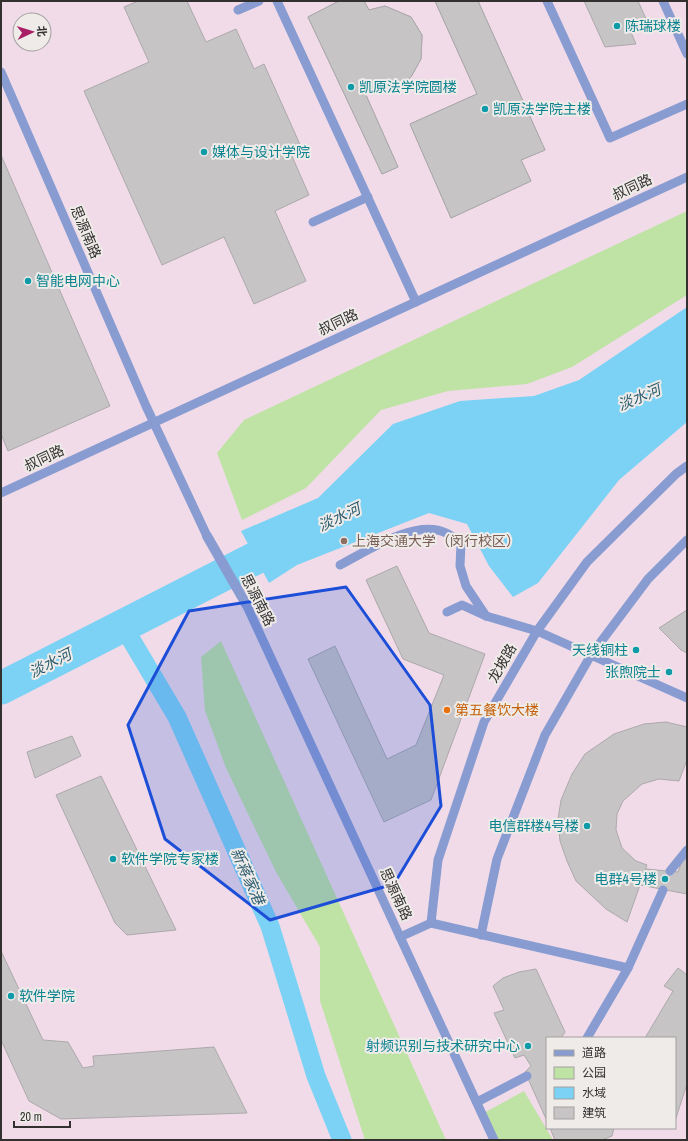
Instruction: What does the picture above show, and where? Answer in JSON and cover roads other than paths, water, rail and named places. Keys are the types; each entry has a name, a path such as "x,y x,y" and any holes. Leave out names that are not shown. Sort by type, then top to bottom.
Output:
{"street":[{"name":"思源南路","path":"207,536 246,604"}],"lane":[{"path":"238,10 260,1"},
{"path":"277,1 416,302"},
{"path":"547,1 610,138 687,104"},
{"path":"663,1 687,54"},
{"name":"思源南路","path":"1,72 153,423 207,536"},
{"name":"叔同路","path":"1,493 687,177"},
{"path":"313,222 368,197"},
{"name":"龙坡路","path":"431,923 438,860 484,722 537,631 587,562 676,474 687,466"},
{"path":"340,565 402,534 424,529 446,532 461,544 460,566 466,586 486,616"},
{"path":"481,935 497,860 545,735 591,655 648,579 687,540"},
{"name":"思源南路","path":"246,604 494,1140"},
{"path":"447,612 462,605 486,616 537,631 687,698"},
{"path":"670,871 687,850"},
{"path":"588,1037 628,968 663,890"},
{"path":"400,937 431,923 628,968"},
{"path":"477,1102 527,1076"}],"water":[{"path":"687,307 687,422 619,480 538,583 513,597 489,566 467,524 429,513 297,565 269,583 241,531 318,498 393,424 460,401 534,396 579,380"}],"waterway":[{"name":"淡水河","path":"1,688 295,538"},
{"name":"新蒋家港","path":"123,626 177,717 270,926 316,1076 342,1140"}],"place":[{"name":"陈瑞球楼","path":"617,26"},
{"name":"凯原法学院圆楼","path":"351,87"},
{"name":"凯原法学院主楼","path":"485,109"},
{"name":"媒体与设计学院","path":"204,152"},
{"name":"智能电网中心","path":"28,281"},
{"name":"上海交通大学（闵行校区）","path":"344,541"},
{"name":"天线铜柱","path":"636,650"},
{"name":"张煦院士","path":"669,672"},
{"name":"第五餐饮大楼","path":"447,710"},
{"name":"电信群楼4号楼","path":"587,826"},
{"name":"软件学院专家楼","path":"113,859"},
{"name":"电群4号楼","path":"665,879"},
{"name":"软件学院","path":"11,996"},
{"name":"射频识别与技术研究中心","path":"528,1046"}]}
